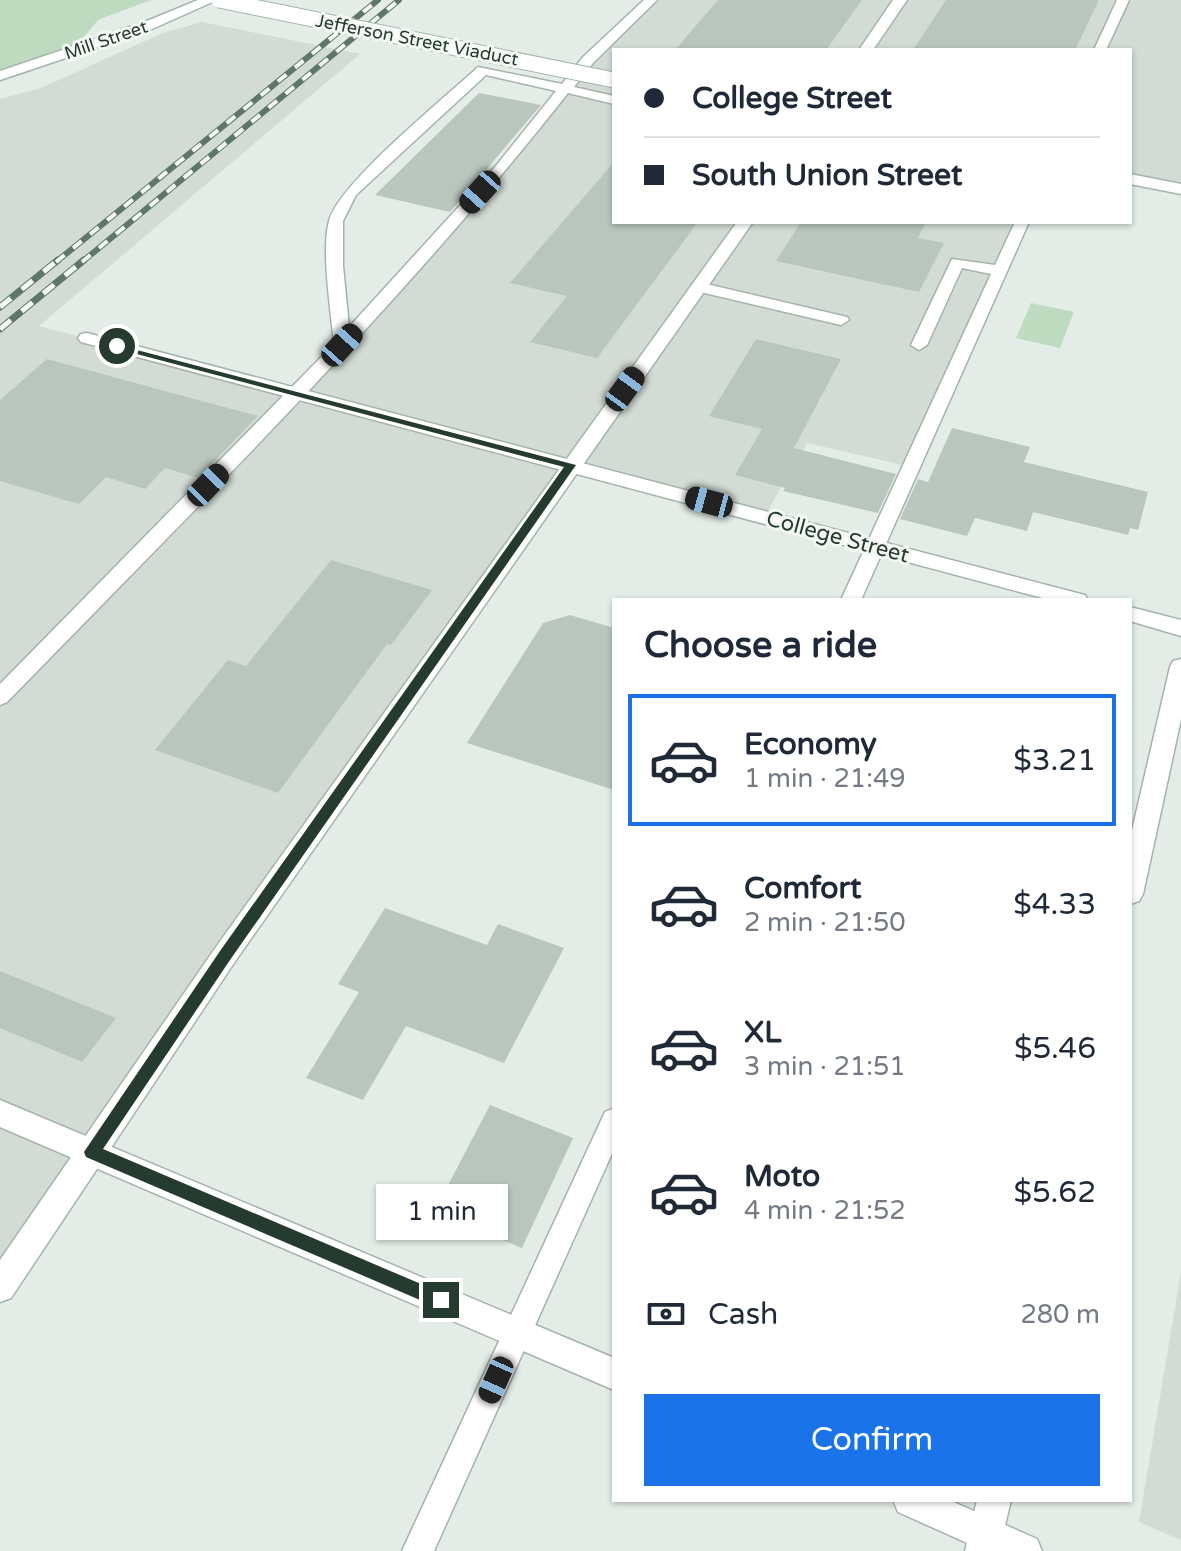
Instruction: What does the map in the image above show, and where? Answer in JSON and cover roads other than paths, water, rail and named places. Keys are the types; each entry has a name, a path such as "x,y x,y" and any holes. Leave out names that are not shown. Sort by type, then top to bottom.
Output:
{"main road":[{"name":"Mill Street","path":"0,76 147,26 210,0"},
{"name":"Jefferson Street Viaduct","path":"219,0 612,80"},
{"path":"867,48 900,0"},
{"path":"1132,179 1181,189"},
{"path":"0,1287 225,955 744,224"},
{"name":"College Street","path":"87,338 1070,598"},
{"path":"1132,615 1181,628"},
{"path":"1132,885 1181,667"},
{"path":"0,1113 612,1373"},
{"path":"916,1502 988,1528 1025,1551"}],"lane":[{"path":"0,697 297,394 500,170 588,60 651,0"},
{"path":"1101,48 1123,0"},
{"path":"342,345 335,266 336,221 350,193 483,70 612,99"},
{"path":"852,598 1021,224"},
{"path":"919,345 957,262 1000,271"},
{"path":"698,287 841,320"},
{"path":"418,1551 612,1124"}],"railway":[{"path":"56,262 378,0"},
{"path":"82,262 399,0"},
{"path":"0,307 58,260"},
{"path":"0,329 84,260"}]}
